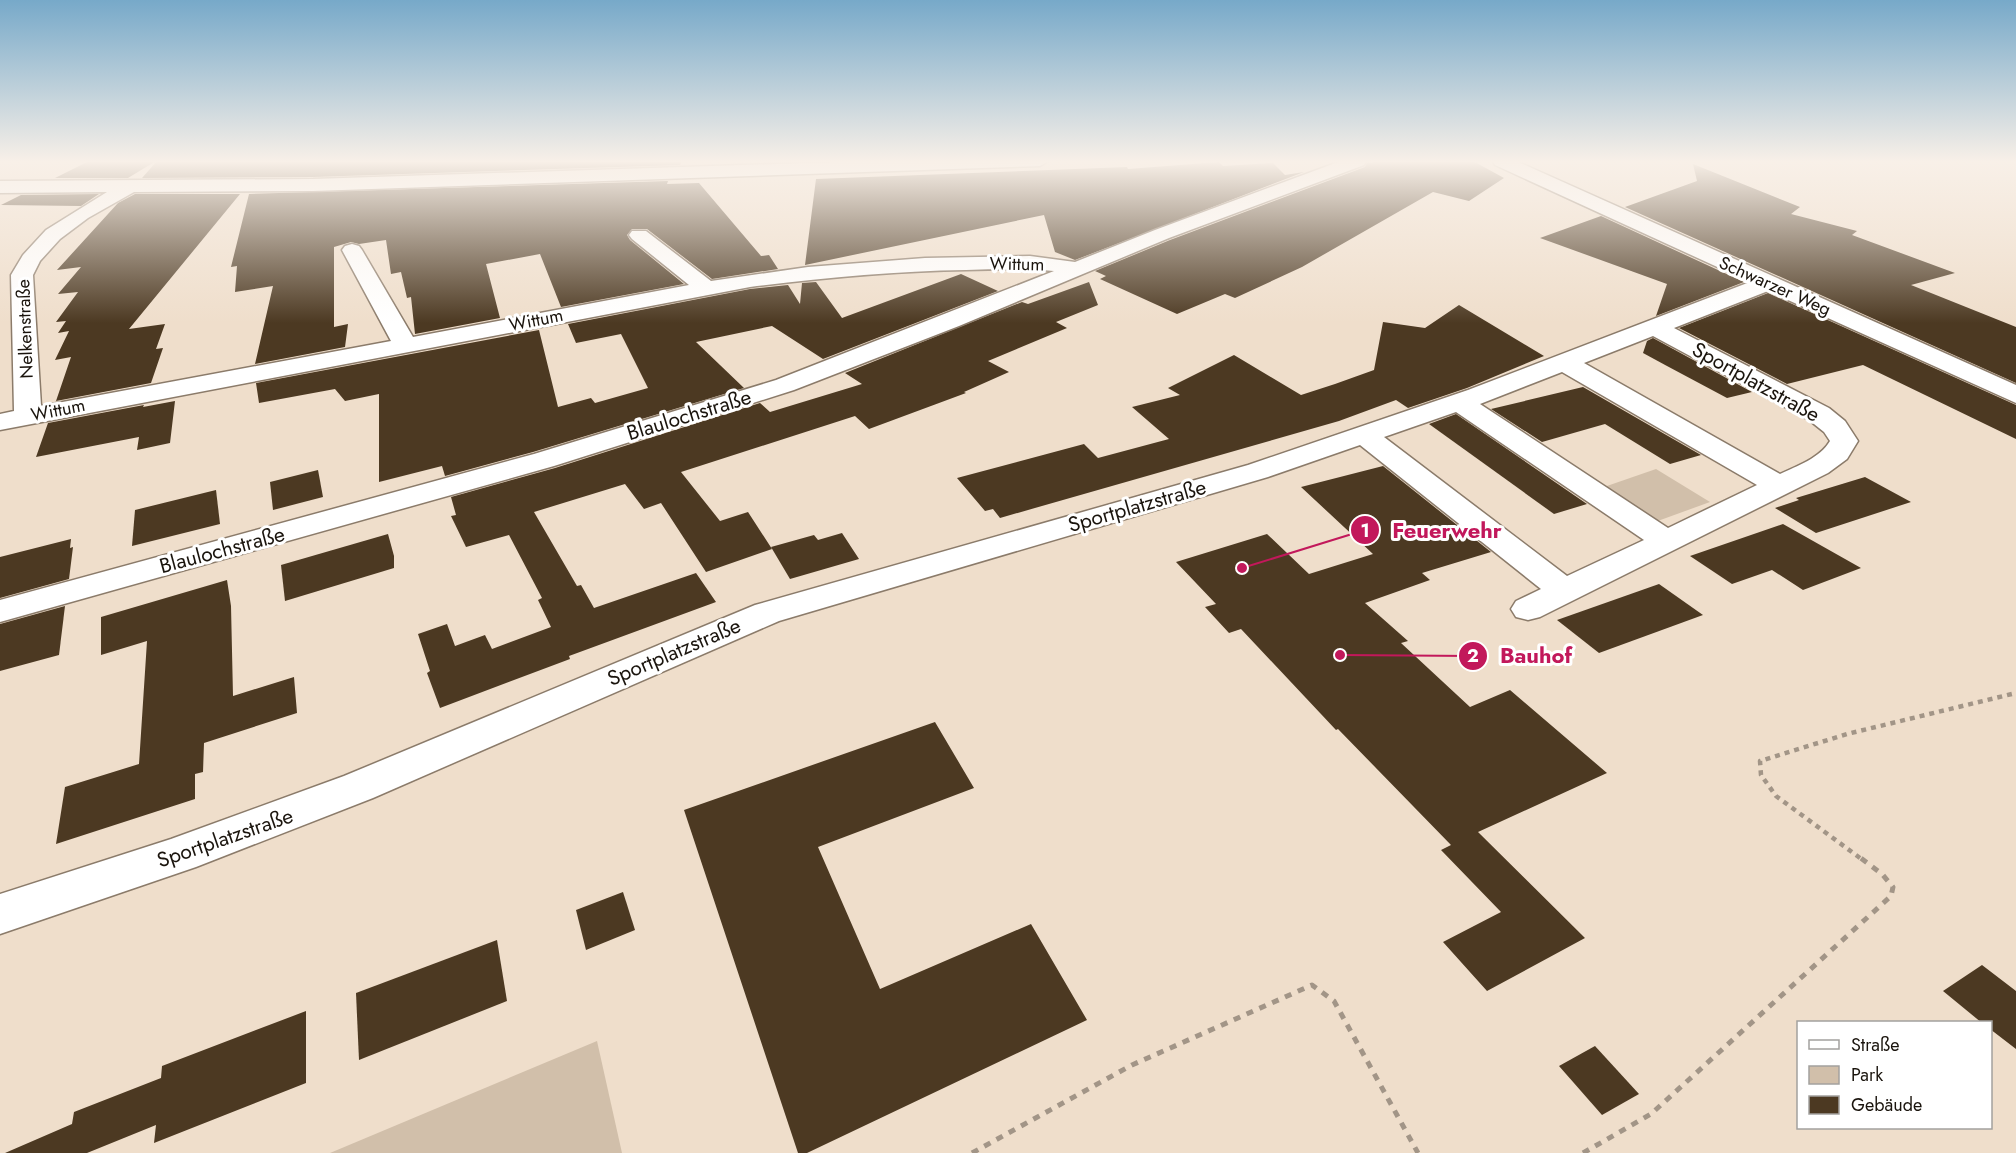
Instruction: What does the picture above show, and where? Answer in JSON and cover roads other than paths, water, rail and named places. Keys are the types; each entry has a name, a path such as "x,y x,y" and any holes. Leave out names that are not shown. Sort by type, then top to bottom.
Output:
{"street":[{"name":"Nelkenstraße","path":"28,416 22,275 28,260 40,244 54,232 83,215"},
{"name":"Blaulochstraße","path":"0,610 345,516 695,414 785,385 870,354 1208,215"},
{"name":"Schwarzer Weg","path":"1618,215 2016,395"},
{"path":"639,235 707,288"},
{"path":"352,250 405,344"},
{"name":"Wittum","path":"0,422 405,344 707,288 797,274 891,266 1041,263 1076,270"},
{"name":"Sportplatzstraße","path":"0,914 297,813 478,738 699,639 767,613 1258,471 1459,402 1767,283"},
{"name":"Sportplatzstraße","path":"1528,609 1818,467 1837,453 1844,441 1835,428 1819,414 1654,327"},
{"path":"1563,362 1779,486"},
{"path":"1459,402 1667,541"},
{"path":"1364,435 1566,592"}],"place":[{"name":"Feuerwehr","path":"1242,568"},
{"name":"Bauhof","path":"1340,655"}]}
